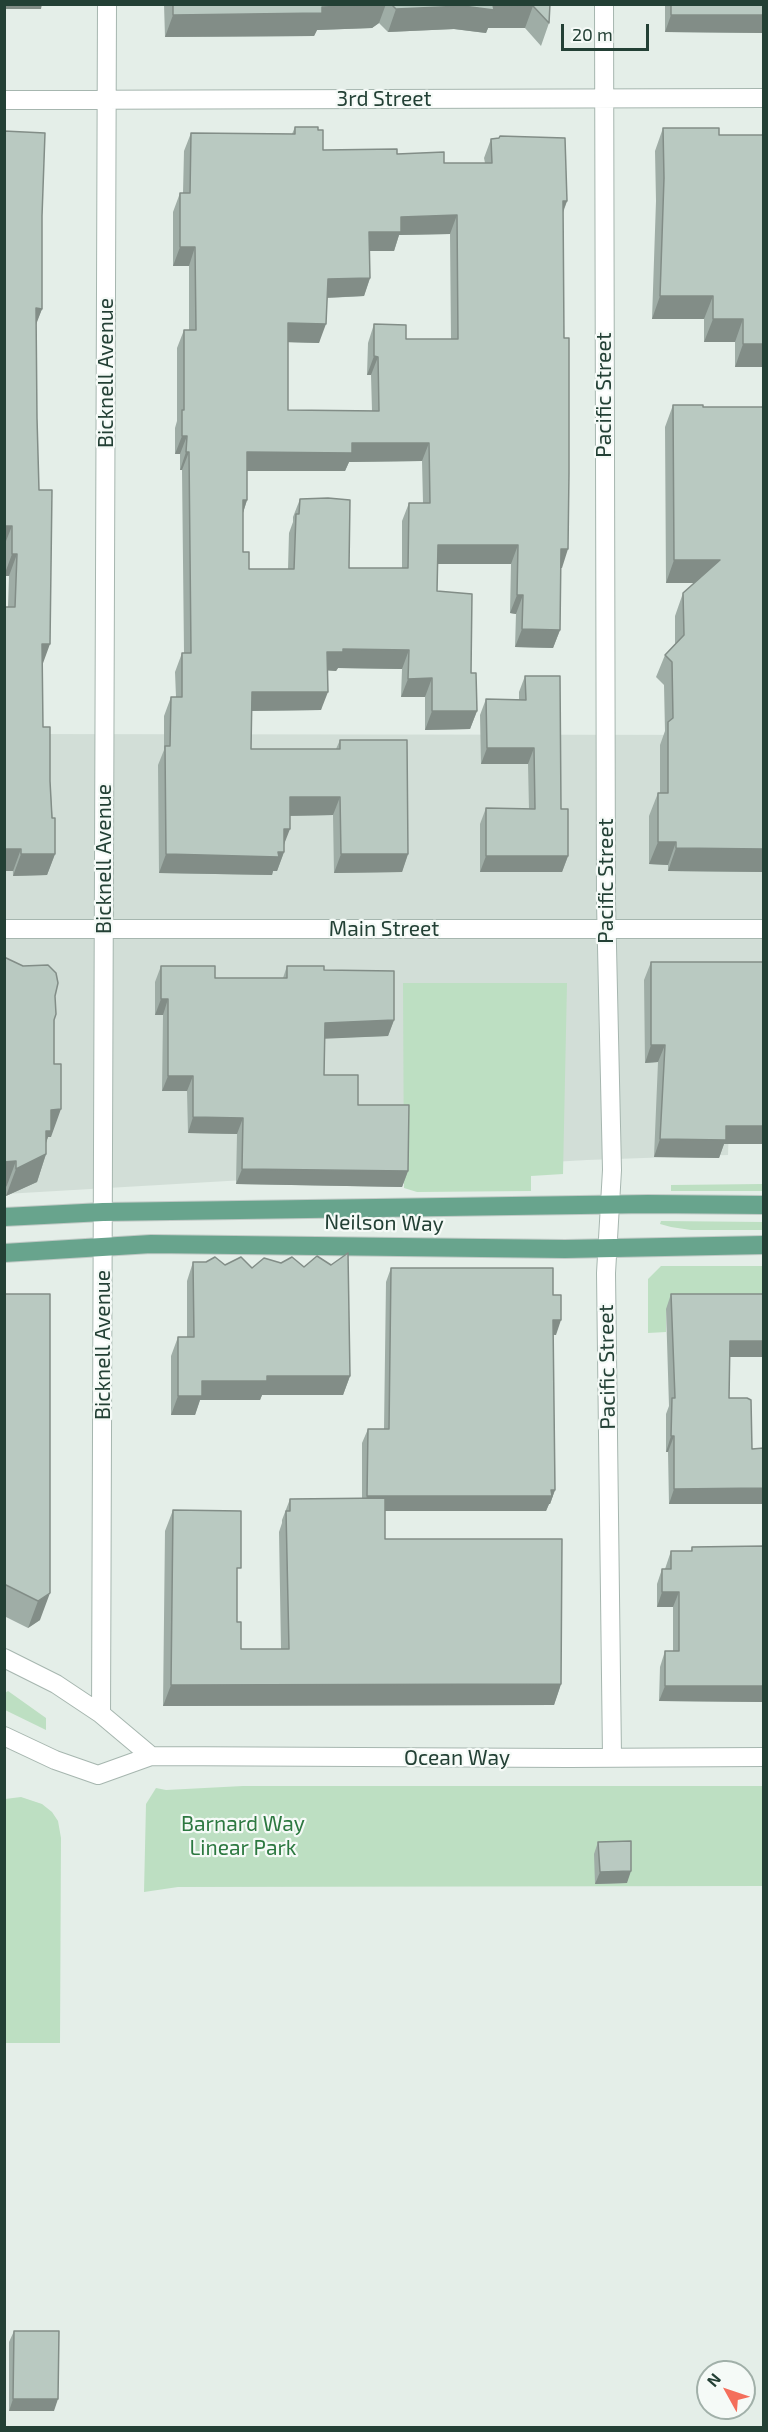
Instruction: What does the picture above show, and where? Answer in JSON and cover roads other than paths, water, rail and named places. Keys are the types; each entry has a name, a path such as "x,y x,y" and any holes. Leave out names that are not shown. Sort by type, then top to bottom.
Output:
{"main road":[{"name":"Neilson Way","path":"4,1217 103,1219 609,1213 764,1205"},
{"name":"Neilson Way","path":"4,1252 151,1244 565,1249 764,1245"}],"street":[{"name":"Bicknell Avenue","path":"101,1714 107,4"},
{"name":"Pacific Street","path":"604,4 606,929 612,1170 607,1247 612,1757"},
{"name":"3rd Street","path":"4,100 764,98"},
{"name":"Main Street","path":"4,928 764,929"},
{"path":"4,1658 56,1684 101,1714 151,1756"},
{"name":"Ocean Way","path":"4,1736 55,1760 98,1775 151,1756 764,1757"}],"park label":[{"name":"Barnard Way Linear Park","path":"243,1836"}]}
